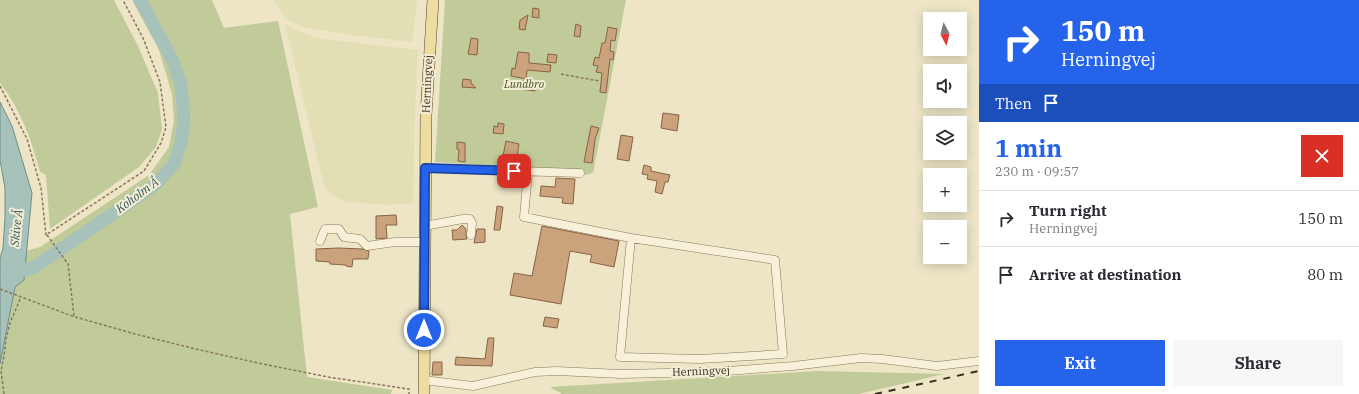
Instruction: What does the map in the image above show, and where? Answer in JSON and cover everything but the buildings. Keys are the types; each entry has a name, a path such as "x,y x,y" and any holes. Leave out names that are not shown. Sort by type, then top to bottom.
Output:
{"main road":[{"name":"Herningvej","path":"424,394 424,226 426,115 433,0"}],"street":[{"path":"425,168 580,173"},
{"path":"528,172 524,217 631,238 775,260 783,354 700,359 620,357 631,238"},
{"path":"424,226 470,219 472,223 471,235"},
{"path":"320,241 325,229 339,229 344,237 360,239 367,246 395,242 424,242"},
{"name":"Herningvej","path":"424,380 473,386 535,372 550,371 621,374 714,372 793,366 861,358 882,359 937,366 979,361"}],"path":[{"path":"46,235 144,171 161,143 166,127 160,82 143,38 123,0"},
{"path":"560,74 599,81"},
{"path":"0,86 27,139 41,188 46,235 68,264 74,316"},
{"path":"0,289 74,316 135,334 258,363 328,377 409,389 409,394"},
{"path":"4,394 1,371 6,339 10,323 21,296"}],"shaded area":[{"path":"273,0 417,0 412,42 352,35 303,27 286,18"},
{"path":"285,24 307,35 323,39 418,50 413,203 389,205 348,202 331,194 324,185"}],"green space":[{"path":"0,0 114,0 138,46 158,93 162,129 156,147 139,167 50,229 46,175 40,172 24,125 14,103 0,83"},
{"path":"132,0 212,0 224,28 278,21 318,207 290,214 307,377 392,390 391,394 0,394 0,258 40,247 149,175 169,147 174,120 172,94 159,50"},
{"name":"Lundbro","path":"445,0 626,0 593,173 586,175 512,167 435,162"},
{"path":"819,371 944,374 859,394 562,394 550,387"}],"water":[{"name":"Skive Å","path":"0,102 12,126 32,193 24,280 15,287 0,364 0,258 3,248 5,188 0,160"}],"waterway":[{"name":"Koholm Å","path":"10,274 35,267 155,185 174,164 181,143 184,119 181,85 173,61 140,0"}],"railway":[{"path":"875,394 979,371"}],"route":[{"path":"424,330 425,168 514,171"}]}
